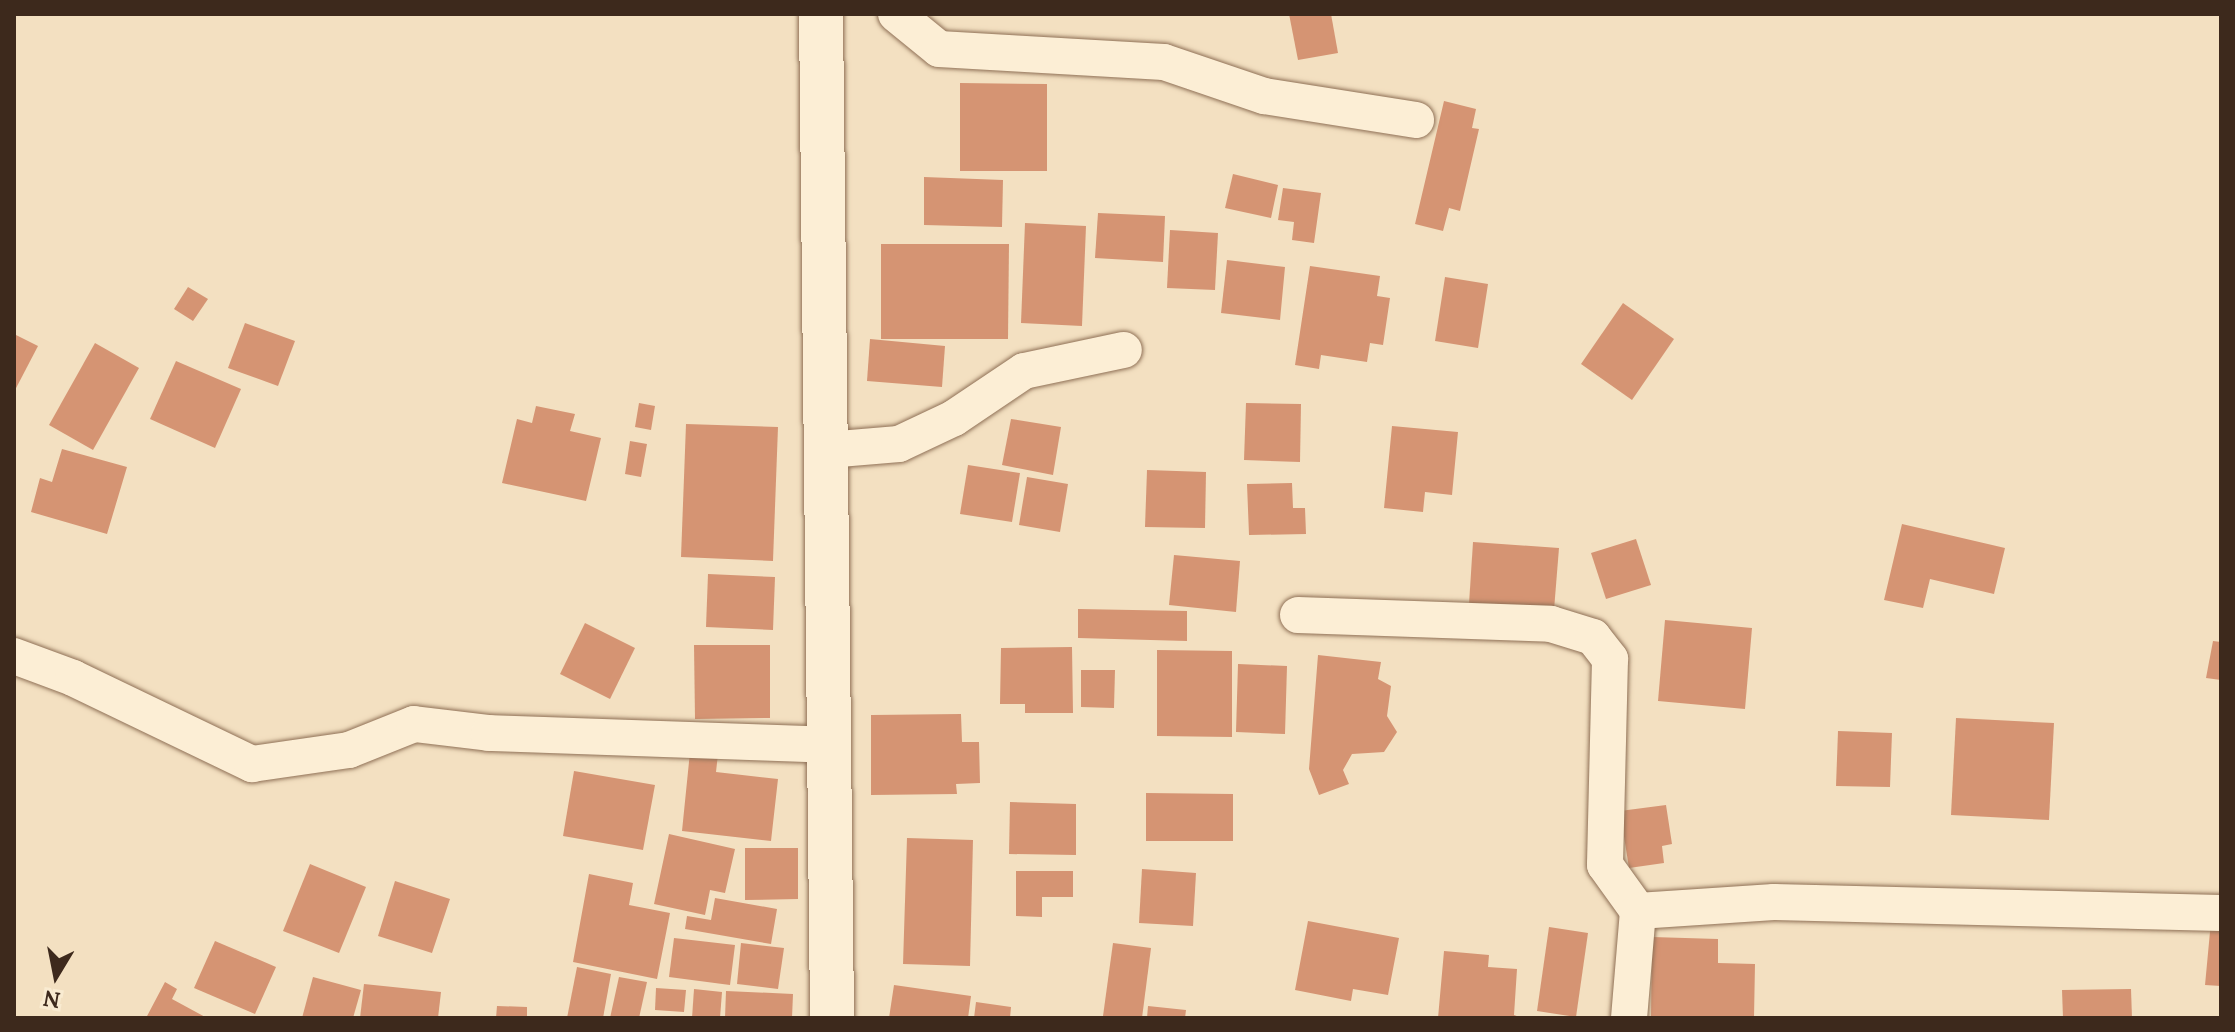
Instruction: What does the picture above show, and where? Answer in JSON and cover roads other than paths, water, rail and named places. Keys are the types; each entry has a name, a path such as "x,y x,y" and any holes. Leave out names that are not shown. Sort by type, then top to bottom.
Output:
{"main road":[{"path":"821,14 832,745 832,1018"}],"street":[{"path":"896,14 939,49 1164,62 1264,96 1416,120"},
{"path":"827,450 899,444 954,418 1024,371 1124,350"},
{"path":"1298,615 1551,624 1593,637 1610,659 1605,865 1638,911 1629,1018"},
{"path":"14,656 73,678 252,764 349,750 414,724 489,733 832,745"},
{"path":"1638,911 1774,902 2221,913"}]}
